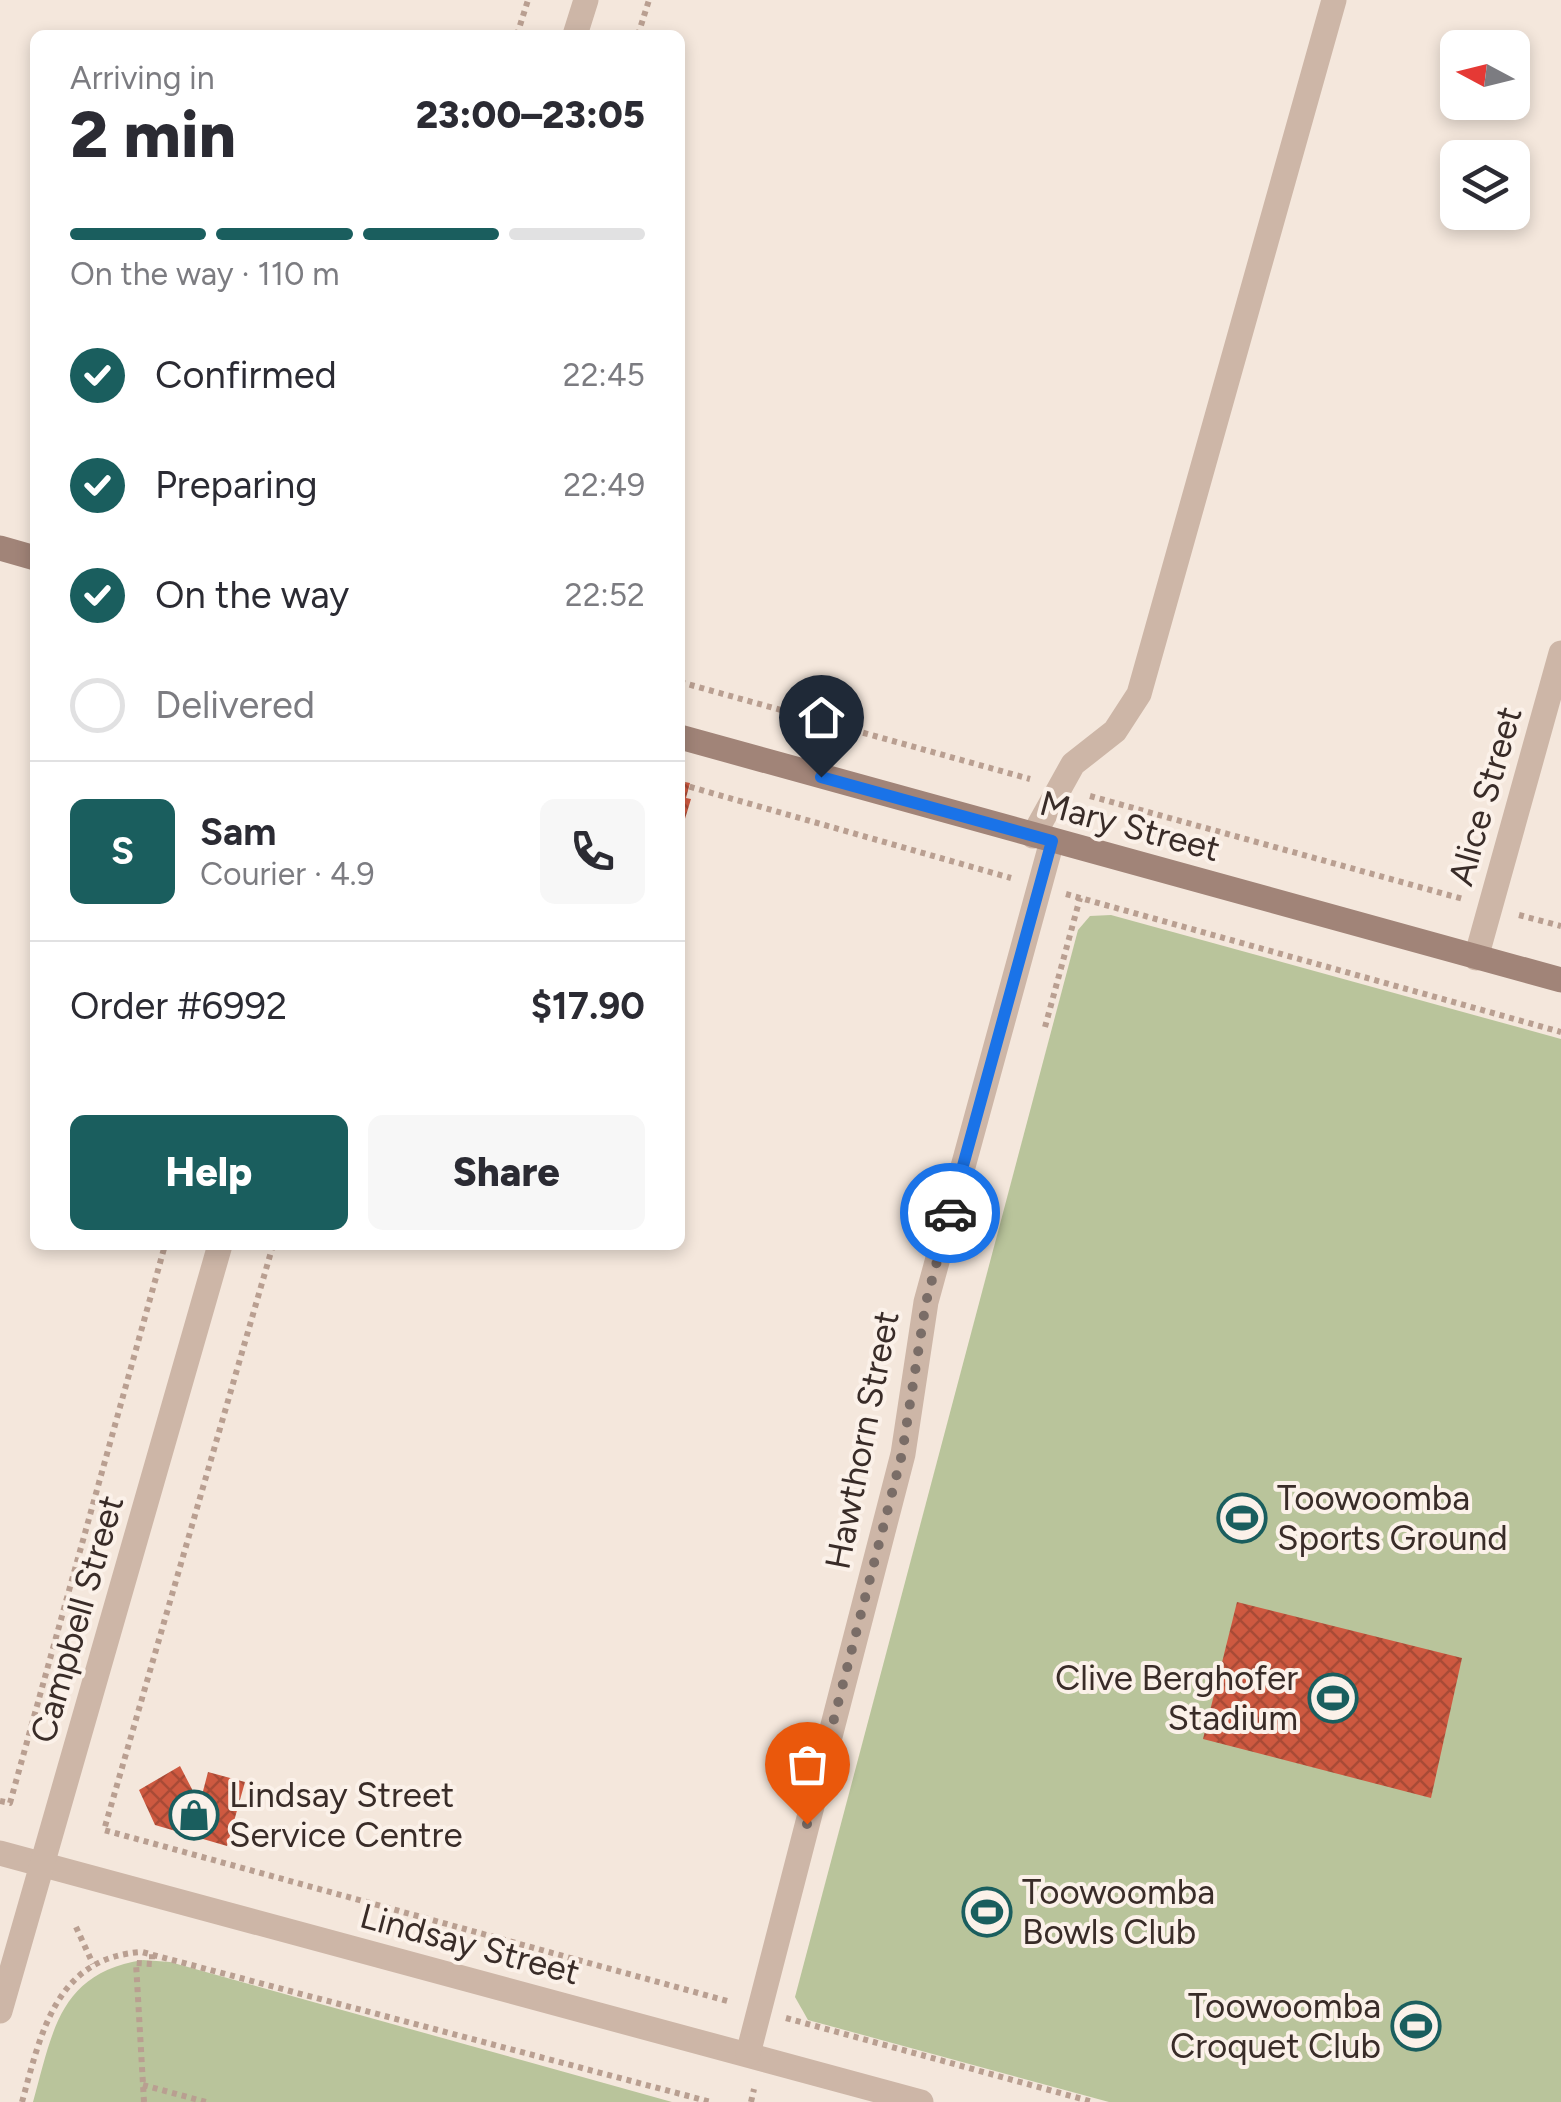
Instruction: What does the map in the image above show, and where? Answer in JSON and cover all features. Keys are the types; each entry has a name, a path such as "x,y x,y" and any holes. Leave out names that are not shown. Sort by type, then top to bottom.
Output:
{"street":[{"path":"577,30 586,0"},
{"name":"Hawthorn Street","path":"748,2054 902,1454 926,1302 1039,886 1042,838 1058,787 1073,764 1115,731 1139,694 1334,0"},
{"path":"0,548 30,557"},
{"name":"Alice Street","path":"1476,958 1561,653"},
{"name":"Mary Street","path":"685,739 1561,980"},
{"name":"Campbell Street","path":"0,2011 219,1250"},
{"name":"Lindsay Street","path":"0,1853 921,2102"}],"path":[{"path":"519,30 528,0"},
{"path":"640,30 649,0"},
{"path":"685,683 1561,926"},
{"path":"685,785 1561,1032"},
{"path":"1045,1027 1080,898"},
{"path":"0,1801 10,1803 164,1250"},
{"path":"272,1250 104,1830 732,2002"},
{"path":"76,1927 93,1964"},
{"path":"22,2102 54,2002 68,1983 93,1964 132,1952 152,1954 711,2102"},
{"path":"144,2102 136,1963 152,1964 152,1954"},
{"path":"783,2017 1094,2102"},
{"path":"143,2085 206,2102"}],"green space":[{"name":"Toowoomba Sports Ground","path":"1111,915 1561,1039 1561,2102 1109,2102 808,2020 795,1997 1078,930 1090,916"},
{"path":"143,1960 170,1962 672,2102 33,2102 54,2029 77,1992 115,1967"}],"building":[{"path":"685,782 690,783 686,798 691,799 685,819"},
{"name":"Clive Berghofer Stadium","path":"1237,1602 1462,1658 1431,1798 1203,1739"},
{"path":"180,1766 194,1793 202,1795 208,1772 245,1782 227,1846 155,1825 139,1790"}],"way so far":[{"path":"807,1824 902,1454 926,1302 950,1213"}],"place":[{"name":"Toowoomba Sports Ground","path":"1242,1518"},
{"name":"Clive Berghofer Stadium","path":"1333,1698"},
{"name":"Lindsay Street Service Centre","path":"194,1815"},
{"name":"Toowoomba Bowls Club","path":"987,1912"},
{"name":"Toowoomba Croquet Club","path":"1416,2026"}],"route":[{"path":"821,777 1052,841 950,1213"}]}
